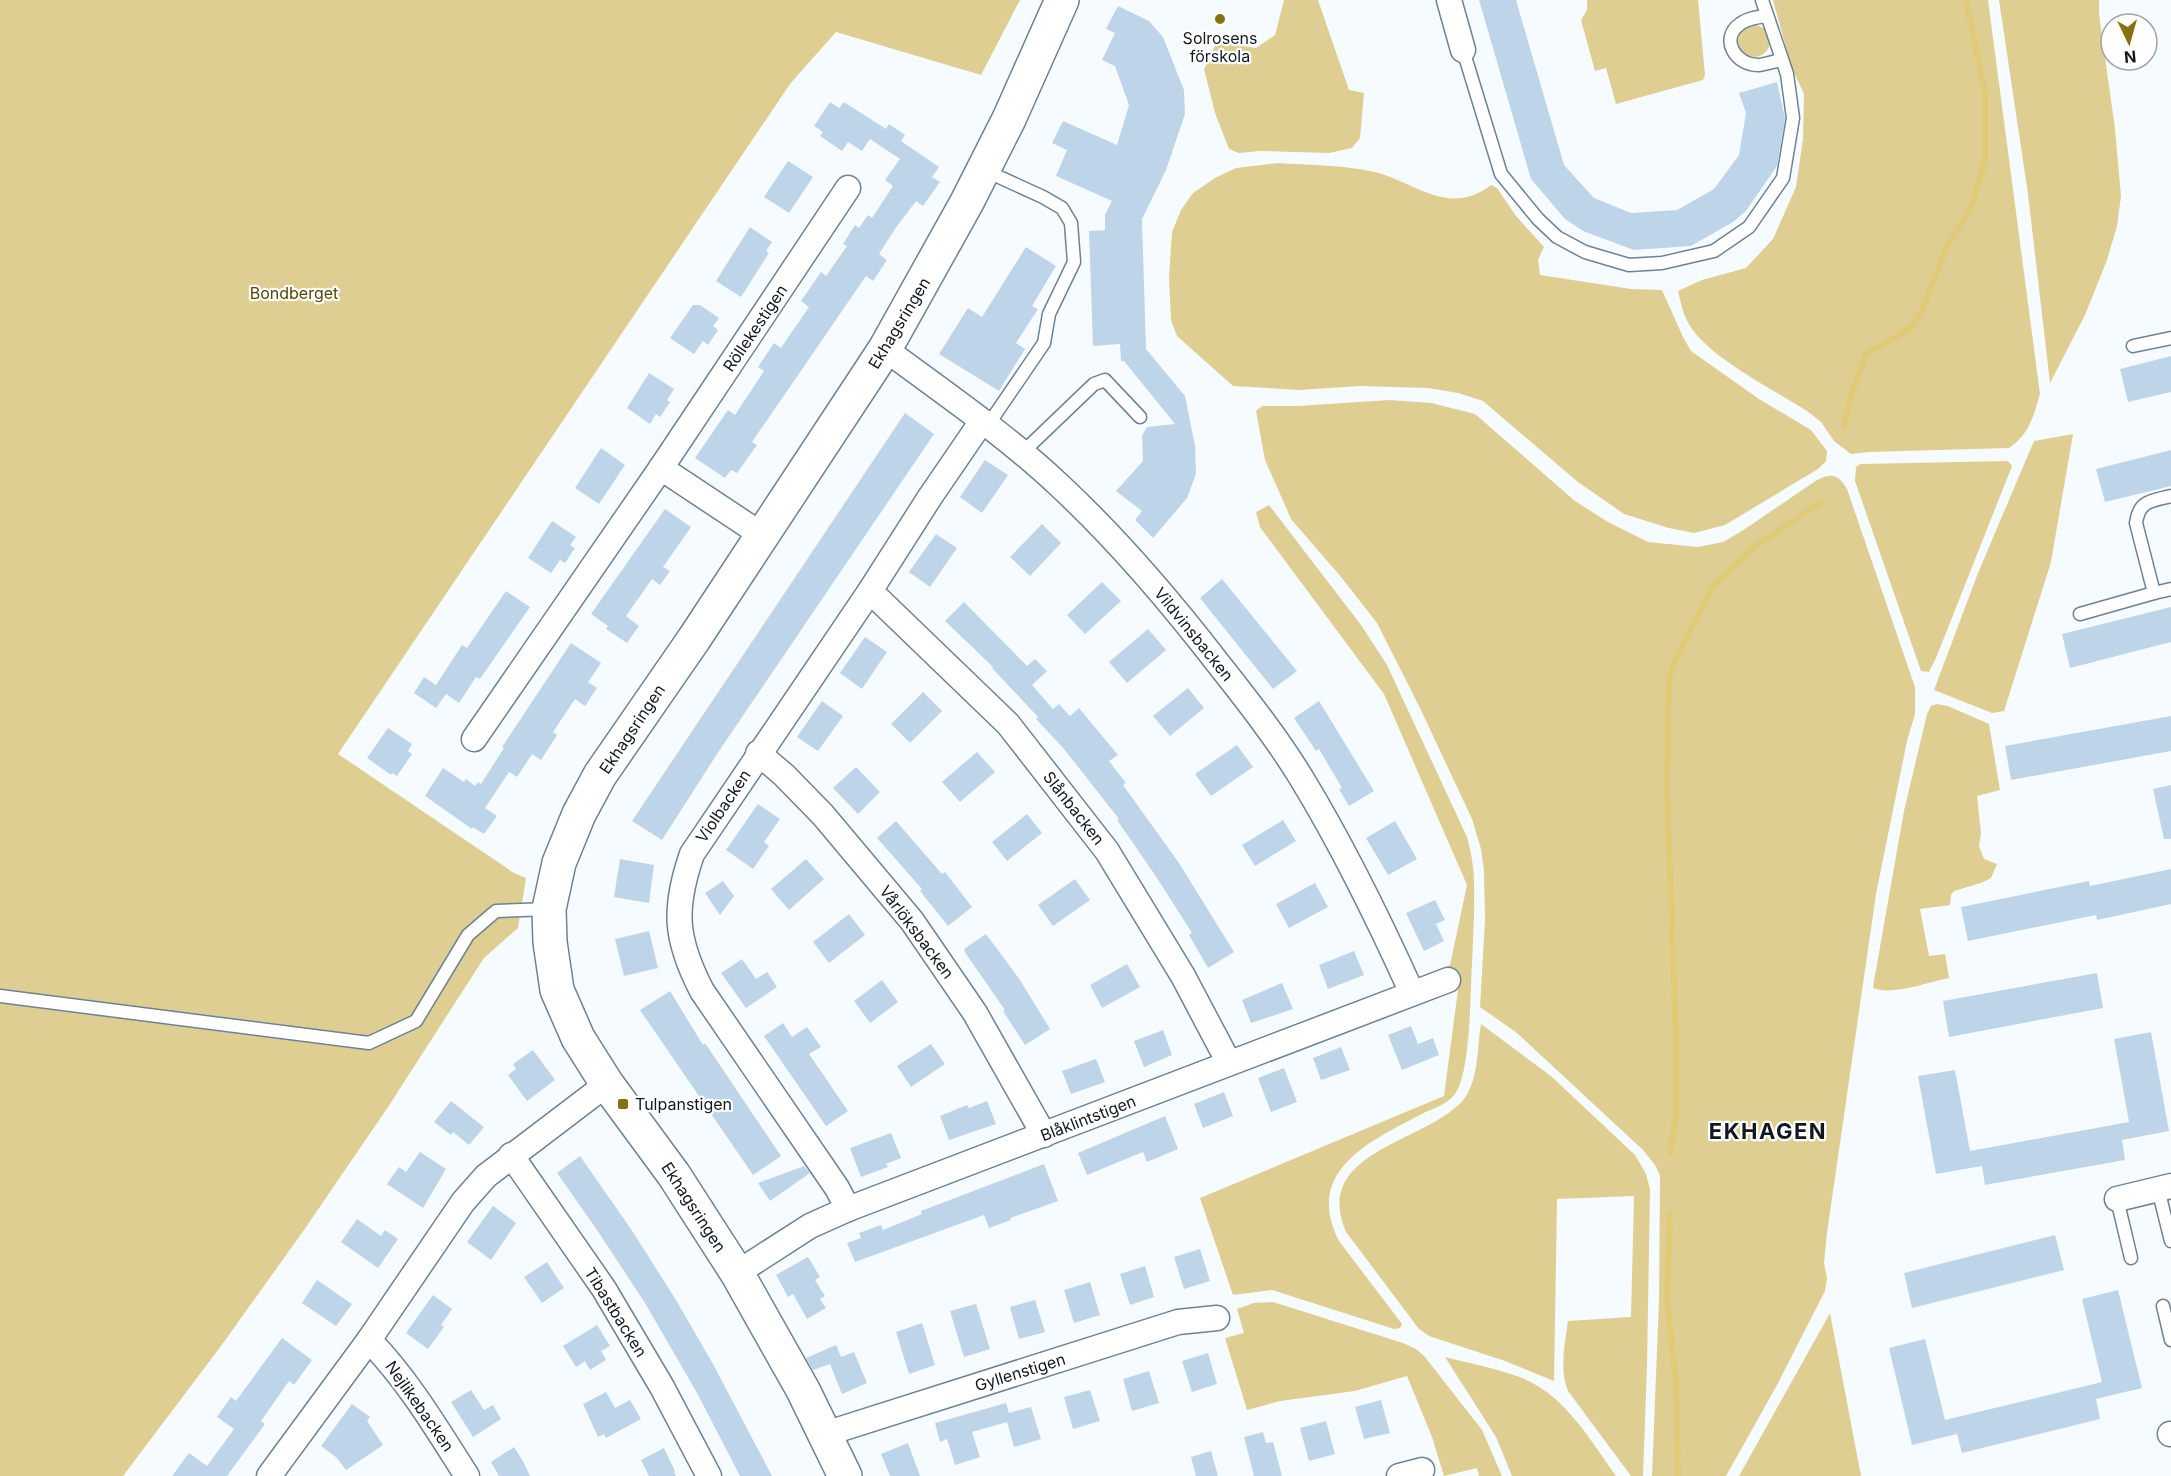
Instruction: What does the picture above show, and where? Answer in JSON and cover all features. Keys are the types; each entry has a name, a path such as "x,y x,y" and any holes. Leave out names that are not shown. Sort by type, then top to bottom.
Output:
{"street":[{"name":"Ekhagsringen","path":"845,1476 803,1390 737,1274 674,1174 608,1084 578,1038 556,990 550,942 549,909 559,863 579,814 600,775 694,639 885,349 927,276 1009,119 1062,0"},
{"path":"1449,0 1463,50"},
{"name":"Röllekestigen","path":"474,739 661,468 848,188"},
{"name":"Vildvinsbacken","path":"885,349 985,423 1060,486 1117,542 1174,606 1261,718 1302,780 1375,910 1412,993"},
{"name":"Violbacken","path":"848,1209 837,1188 702,991 688,965 681,941 679,914 682,884 692,854 870,591 930,497 985,423"},
{"path":"661,468 762,535"},
{"name":"Slånbacken","path":"870,591 1008,724 1107,851 1183,976 1229,1064"},
{"name":"Vårlöksbacken","path":"759,753 823,815 912,921 975,1013 1044,1135"},
{"name":"Blåklintstigen","path":"737,1274 810,1226 848,1209 1448,980"},
{"path":"269,1476 369,1340 463,1202 486,1176 511,1155 608,1084"},
{"name":"Tibastbacken","path":"511,1155 604,1289 662,1387 709,1476"},
{"path":"2117,1199 2164,1187"},
{"name":"Gyllenstigen","path":"825,1434 1178,1322 1217,1318"},
{"name":"Nejlikebacken","path":"369,1340 385,1356 422,1406 467,1476"},
{"path":"1399,1476 1422,1470"}],"lane":[{"path":"1463,50 1501,174 1538,219 1557,237 1585,252 1629,266 1662,262 1714,251 1749,227 1783,178 1793,118 1787,74 1762,0"},
{"path":"1767,16 1751,18 1740,24 1731,39 1732,50 1738,59 1758,65 1782,60"},
{"path":"983,170 1062,208 1071,223 1074,262 1049,314 1044,343 985,423"},
{"path":"2133,346 2171,338"},
{"path":"1022,453 1094,384 1105,380 1140,417"},
{"path":"2154,593 2136,523 2138,511 2146,503 2171,496"},
{"path":"2080,614 2171,589"},
{"path":"0,996 369,1043 416,1021 468,935 496,911 549,909"},
{"path":"2164,1187 2171,1241"},
{"path":"2117,1199 2131,1258"},
{"path":"2163,1306 2171,1340"}],"green space":[{"name":"Bondberget","path":"0,0 1020,0 981,75 836,32 790,84 338,754 514,873 526,878 518,928 484,958 388,1107 304,1230 221,1346 123,1476 0,1476"},
{"path":"1284,0 1318,0 1349,90 1364,93 1360,138 1352,148 1329,153 1260,151 1239,153 1229,149 1215,113 1204,69 1216,44 1256,48 1275,35"},
{"path":"1587,0 1698,0 1705,75 1703,80 1616,104 1606,68 1595,71 1581,20 1587,10"},
{"path":"1773,0 1988,0 2040,394 2026,431 2009,448 1851,454 1834,441 1821,422 1727,361 1699,338 1690,326 1682,309 1678,291 1702,280 1746,268 1773,239 1796,187 1803,139 1804,94 1791,66"},
{"path":"1999,0 2099,0 2099,72 2107,72 2121,196 2117,226 2107,260 2085,315 2050,383 2028,194"},
{"path":"1754,25 1766,29 1770,41 1766,53 1754,57 1742,53 1738,41 1742,29"},
{"path":"1278,163 1336,166 1370,171 1445,198 1460,198 1475,194 1491,185 1497,188 1516,216 1544,247 1538,260 1540,275 1631,289 1662,290 1691,351 1759,399 1811,430 1827,451 1826,461 1818,469 1725,525 1694,533 1624,514 1578,482 1483,401 1458,393 1428,388 1360,386 1299,390 1233,386 1177,336 1171,320 1169,278 1172,232 1181,210 1193,193 1215,178 1236,168"},
{"path":"1390,400 1431,403 1475,414 1575,501 1608,522 1648,542 1698,547 1723,542 1817,480 1827,476 1838,478 1847,489 1915,687 1915,714 1907,741 1876,894 1827,1233 1824,1263 1827,1278 1825,1291 1777,1385 1726,1476 1652,1476 1659,1299 1660,1176 1655,1165 1643,1150 1517,1033 1480,1007 1485,920 1484,871 1481,849 1472,819 1377,623 1291,519 1265,460 1256,411 1262,406"},
{"path":"2073,434 2051,562 2004,711 1992,713 1934,690 1978,573 2034,441"},
{"path":"2008,461 2012,466 1936,658 1929,672 1921,671 1855,481 1856,467 1860,464"},
{"path":"1269,505 1361,625 1387,665 1467,837 1472,860 1474,902 1470,1013 1467,1051 1460,1083 1455,1094 1447,1101 1380,1136 1347,1162 1336,1178 1330,1196 1330,1217 1339,1241 1402,1324 1400,1328 1394,1329 1272,1290 1233,1295 1200,1198 1444,1096 1458,990 1447,966 1450,965 1467,885 1384,694 1260,527 1256,512"},
{"path":"1937,704 1948,706 1989,724 2000,790 1977,796 1981,833 1979,846 1984,859 1997,864 1991,878 1954,891 1950,905 1920,909 1929,956 1945,954 1949,978 1910,988 1881,990 1873,988 1904,811 1927,714 1931,706"},
{"path":"1481,1024 1552,1077 1635,1155 1646,1174 1650,1189 1643,1476 1631,1476 1568,1391 1563,1365 1568,1321 1631,1317 1634,1196 1557,1199 1554,1381 1505,1361 1429,1336 1419,1329 1346,1232 1340,1205 1345,1183 1358,1165 1378,1151 1447,1114 1464,1099 1475,1073"},
{"path":"1273,1302 1416,1349 1425,1357 1482,1430 1502,1476 1479,1476 1477,1468 1444,1476 1432,1437 1407,1376 1355,1391 1280,1401 1247,1410 1225,1338 1244,1333 1237,1309 1254,1303"},
{"path":"1830,1313 1861,1476 1739,1476"},
{"path":"1445,1357 1517,1376 1548,1393 1574,1418 1616,1476 1512,1476 1496,1437"}],"building":[{"path":"1479,0 1516,0 1564,165 1594,198 1631,213 1677,210 1714,189 1739,155 1746,113 1739,93 1777,82 1785,118 1777,166 1746,211 1733,222 1691,246 1634,250 1583,231 1565,219 1531,179"},
{"path":"1118,6 1149,21 1163,37 1184,90 1185,114 1166,170 1142,219 1146,349 1185,396 1196,451 1195,449 1196,474 1187,498 1153,538 1135,520 1142,511 1116,491 1143,461 1142,436 1147,427 1175,424 1124,361 1121,361 1120,344 1093,346 1089,231 1105,230 1105,215 1112,201 1056,176 1067,150 1052,143 1063,121 1117,145 1129,105 1115,66 1102,60 1115,33 1106,29"},
{"path":"830,102 839,108 844,102 886,129 889,124 905,135 901,141 939,167 932,177 940,182 923,206 916,201 895,229 879,254 887,260 873,281 866,276 752,442 757,445 737,473 731,470 725,478 695,458 728,410 735,415 764,371 758,367 774,343 781,348 809,307 801,301 821,272 826,276 847,246 843,244 855,225 859,228 868,215 872,218 893,186 885,180 900,159 870,139 862,151 848,142 842,151 820,136 823,132 814,126"},
{"path":"788,161 813,177 789,213 764,197"},
{"path":"750,227 772,242 766,251 769,253 741,297 716,281"},
{"path":"1026,247 1056,266 1032,306 1038,309 1016,343 1025,349 999,391 939,354 968,308 982,317"},
{"path":"693,305 700,305 719,318 713,326 718,330 708,345 703,341 694,354 670,338"},
{"path":"2171,356 2171,392 2128,402 2120,369"},
{"path":"649,373 674,389 667,400 670,402 660,417 656,414 650,424 627,408"},
{"path":"905,413 934,434 717,754 662,840 632,821"},
{"path":"601,448 625,465 599,504 575,488"},
{"path":"2171,450 2171,486 2105,502 2096,469"},
{"path":"985,460 1008,475 982,513 960,497"},
{"path":"665,509 691,527 663,567 670,571 660,585 652,579 626,616 639,626 627,643 606,629 608,626 591,614"},
{"path":"552,521 576,537 570,545 575,548 565,563 560,560 551,573 528,558"},
{"path":"1042,524 1061,543 1030,576 1010,557"},
{"path":"936,534 957,548 930,587 909,572"},
{"path":"1222,579 1297,671 1273,689 1200,598"},
{"path":"1102,582 1121,601 1085,634 1067,615"},
{"path":"506,591 530,607 480,679 476,677 459,703 446,694 436,708 414,693 424,677 436,685 462,645 467,648"},
{"path":"964,602 1027,666 1035,659 1047,671 1032,685 1053,709 1059,704 1070,716 1079,708 1118,755 1109,761 1126,783 1123,785 1179,863 1234,952 1208,968 1189,935 1192,933 1117,820 1119,819 1064,749 1036,719 1038,717 993,667 945,621"},
{"path":"2171,607 2171,642 2070,668 2062,634"},
{"path":"1148,629 1166,650 1127,683 1109,662"},
{"path":"865,637 887,652 862,689 840,673"},
{"path":"571,643 601,663 588,682 597,688 585,706 575,699 553,732 557,735 541,760 532,754 517,777 509,772 485,808 497,816 484,834 473,827 472,829 425,796 443,768 464,782 466,779 475,786 478,782 481,784 504,748 502,747"},
{"path":"1188,688 1204,708 1170,736 1153,716"},
{"path":"923,692 942,711 910,743 891,724"},
{"path":"822,701 843,716 818,751 797,737"},
{"path":"1319,701 1374,791 1349,806 1339,789 1342,788 1319,749 1316,751 1294,718"},
{"path":"2171,716 2171,751 2011,780 2005,746"},
{"path":"388,728 412,744 408,751 412,754 397,776 392,773 391,775 367,758"},
{"path":"1237,745 1253,767 1211,796 1195,774"},
{"path":"977,752 995,772 960,802 942,782"},
{"path":"856,767 880,792 858,814 833,788"},
{"path":"2171,785 2171,839 2164,839 2153,789"},
{"path":"758,804 780,819 764,842 769,846 753,869 726,850"},
{"path":"1027,814 1042,833 1007,861 992,842"},
{"path":"1283,820 1296,841 1255,866 1242,845"},
{"path":"896,821 942,874 945,872 972,907 948,926 920,891 922,889 877,838"},
{"path":"1395,821 1417,859 1388,875 1366,838"},
{"path":"620,859 654,865 649,903 614,897"},
{"path":"806,859 824,879 789,910 771,889"},
{"path":"2171,869 2171,904 2097,920 2096,915 1968,941 1961,907 2089,881 2090,886"},
{"path":"1075,879 1090,900 1053,926 1038,905"},
{"path":"723,881 734,896 720,915 705,893"},
{"path":"1315,883 1328,907 1289,928 1276,904"},
{"path":"1435,900 1445,920 1436,924 1444,941 1424,951 1406,913"},
{"path":"849,914 865,935 829,963 813,942"},
{"path":"649,931 658,968 624,976 615,939"},
{"path":"986,934 1020,980 1050,1029 1025,1045 1003,1011 1005,1010 964,949"},
{"path":"1354,951 1364,975 1328,989 1319,965"},
{"path":"742,959 756,979 767,972 777,987 746,1008 721,973"},
{"path":"1127,964 1140,987 1102,1008 1090,985"},
{"path":"2097,973 2103,1008 1949,1037 1943,1001"},
{"path":"882,980 898,1002 870,1023 854,1001"},
{"path":"1282,983 1293,1009 1251,1023 1242,1000"},
{"path":"670,991 703,1045 705,1043 781,1156 753,1175 640,1010"},
{"path":"783,1023 792,1037 807,1027 821,1047 809,1054 848,1111 826,1126 764,1036"},
{"path":"1411,1026 1418,1044 1433,1038 1439,1055 1402,1070 1388,1035"},
{"path":"1163,1030 1172,1055 1144,1067 1134,1041"},
{"path":"2151,1032 2169,1131 2122,1140 2125,1160 1985,1185 1982,1166 1936,1174 1918,1076 1955,1070 1970,1151 2129,1122 2114,1039"},
{"path":"931,1044 945,1064 911,1087 897,1066"},
{"path":"1341,1047 1350,1070 1321,1080 1313,1058"},
{"path":"533,1050 555,1080 527,1101 508,1075 516,1069 513,1064"},
{"path":"1096,1059 1105,1082 1071,1094 1062,1071"},
{"path":"1284,1068 1297,1102 1271,1112 1258,1078"},
{"path":"1224,1092 1233,1116 1203,1128 1194,1104"},
{"path":"451,1101 484,1127 469,1145 453,1132 451,1135 434,1122"},
{"path":"987,1101 996,1124 949,1140 940,1116 967,1105 969,1108"},
{"path":"1165,1116 1178,1149 1147,1162 1143,1152 1087,1175 1078,1153"},
{"path":"891,1133 901,1158 886,1164 888,1167 861,1177 850,1148"},
{"path":"420,1152 446,1169 423,1208 387,1184 399,1167 406,1172"},
{"path":"580,1156 631,1229 676,1300 713,1364 772,1476 740,1476 697,1393 645,1303 557,1173"},
{"path":"1044,1164 1058,1201 989,1228 984,1215 855,1262 847,1243 861,1238 859,1233 881,1225 883,1230 922,1214 921,1211"},
{"path":"804,1166 810,1173 770,1201 758,1183"},
{"path":"493,1206 516,1223 491,1260 467,1242"},
{"path":"357,1219 381,1236 385,1230 398,1239 378,1268 341,1242"},
{"path":"2055,1235 2064,1270 1912,1308 1904,1273"},
{"path":"1200,1249 1210,1281 1184,1289 1174,1257"},
{"path":"808,1257 820,1277 815,1280 825,1296 820,1299 826,1308 807,1319 793,1294 788,1297 776,1275"},
{"path":"547,1262 564,1288 542,1303 524,1277"},
{"path":"1145,1266 1154,1297 1130,1305 1120,1274"},
{"path":"317,1280 352,1304 336,1326 302,1303"},
{"path":"1090,1282 1100,1315 1074,1323 1064,1290"},
{"path":"2118,1290 2142,1388 2096,1399 2100,1419 1962,1453 1957,1434 1912,1445 1889,1348 1925,1339 1945,1420 2102,1382 2082,1299"},
{"path":"433,1295 452,1309 441,1325 444,1327 428,1349 406,1333"},
{"path":"1035,1300 1045,1332 1019,1339 1010,1307"},
{"path":"976,1304 990,1349 964,1357 950,1311"},
{"path":"922,1323 935,1365 909,1374 896,1332"},
{"path":"597,1325 610,1346 601,1351 606,1360 590,1370 585,1361 576,1367 563,1346"},
{"path":"282,1338 312,1360 294,1385 289,1381 261,1421 265,1424 227,1476 172,1476 189,1453 207,1466 234,1429 217,1417 231,1397 236,1401"},
{"path":"836,1345 841,1357 854,1352 867,1383 842,1394 830,1364 813,1370 806,1358"},
{"path":"1208,1353 1217,1384 1192,1392 1182,1361"},
{"path":"1149,1371 1159,1403 1132,1411 1123,1379"},
{"path":"471,1390 484,1410 493,1405 501,1419 473,1437 451,1402"},
{"path":"1090,1390 1100,1421 1073,1429 1064,1397"},
{"path":"606,1392 615,1408 630,1400 641,1419 606,1438 604,1434 598,1437 583,1404"},
{"path":"1381,1400 1390,1433 1364,1439 1355,1407"},
{"path":"1006,1403 1009,1413 1031,1407 1041,1439 1014,1447 1007,1422 972,1432 980,1457 955,1465 947,1439 940,1442 935,1423"},
{"path":"352,1404 370,1417 367,1421 383,1445 346,1470 337,1458 321,1446"},
{"path":"1326,1421 1335,1454 1309,1461 1300,1428"},
{"path":"1263,1432 1266,1443 1273,1442 1282,1476 1254,1476 1244,1437"},
{"path":"908,1443 920,1476 890,1476 881,1454"},
{"path":"514,1447 530,1476 499,1476 491,1462"},
{"path":"664,1448 676,1476 649,1476 641,1460"},
{"path":"1211,1451 1218,1476 1196,1476 1191,1457"}],"waterway":[{"path":"1844,427 1852,393 1866,354 1912,327 1923,308 1947,246 1971,208 1985,161 1985,92 1966,0"},
{"path":"1670,1153 1676,1116 1676,1036 1667,789 1669,679 1676,658 1712,587 1752,549 1822,502"},
{"path":"1670,1213 1667,1299 1676,1382 1678,1476"}],"place":[{"name":"Solrosens förskola","path":"1220,19"},
{"name":"Tulpanstigen","path":"623,1104"}],"district":[{"name":"EKHAGEN","path":"1768,1131"}]}
